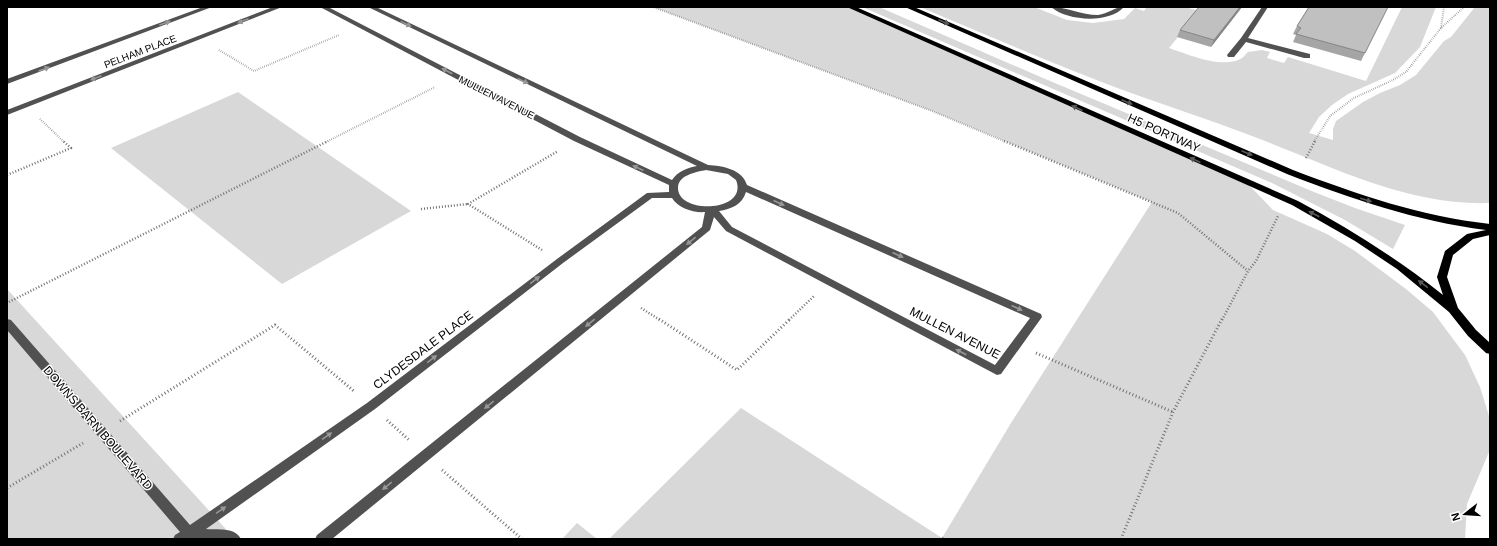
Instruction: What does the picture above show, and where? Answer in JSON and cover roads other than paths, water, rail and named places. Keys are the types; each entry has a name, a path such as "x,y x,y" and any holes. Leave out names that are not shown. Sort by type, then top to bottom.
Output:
{"main road":[{"name":"H5 PORTWAY","path":"850,7 1294,204 1336,225 1367,244 1401,267 1453,308"},
{"name":"H5 PORTWAY","path":"908,7 1282,169 1352,196 1411,213 1490,227"},
{"path":"1490,232 1470,236 1448,252 1442,277 1453,308 1472,333 1490,350"}],"street":[{"name":"PELHAM PLACE","path":"7,82 209,7"},
{"name":"PELHAM PLACE","path":"7,113 279,7"},
{"name":"MULLEN AVENUE","path":"323,7 673,190"},
{"path":"371,7 706,167"},
{"path":"1054,7 1081,15 1097,16 1109,14 1121,7"},
{"path":"1231,55 1244,39 1265,7"},
{"path":"1244,39 1307,56"},
{"path":"706,167 718,168 731,172 739,178 743,188 742,195 737,201 728,207 711,210 692,209 682,205 673,190 678,177 689,170 706,167"},
{"name":"MULLEN AVENUE","path":"711,210 729,229 997,371 1037,316 743,188"},
{"name":"CLYDESDALE PLACE","path":"184,536 371,406 560,261 650,195 673,190"},
{"path":"322,539 707,228 711,210"},
{"name":"DOWNS BARN BOULEVARD","path":"7,323 101,433 184,536"},
{"path":"184,536 232,537 234,539"}]}
